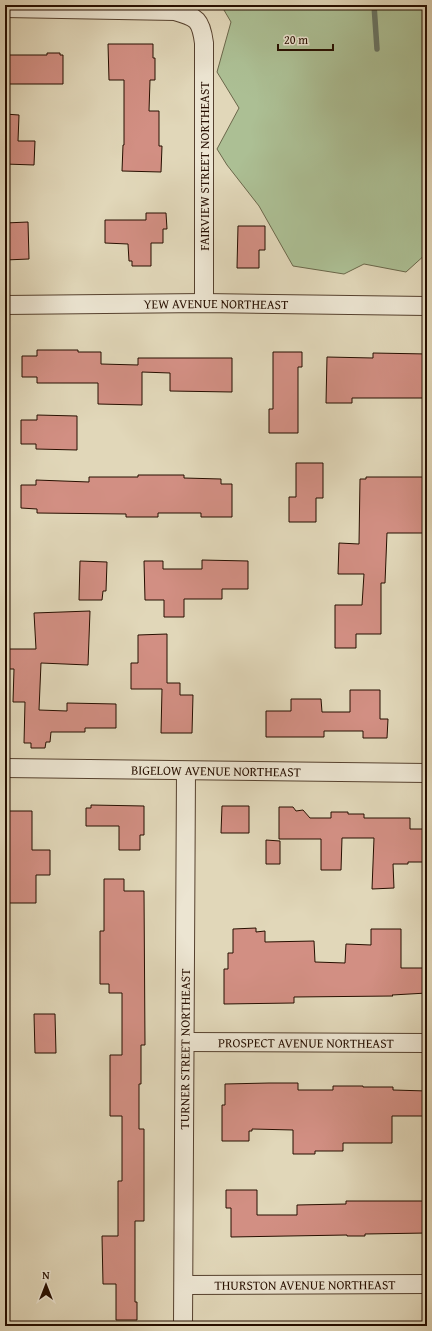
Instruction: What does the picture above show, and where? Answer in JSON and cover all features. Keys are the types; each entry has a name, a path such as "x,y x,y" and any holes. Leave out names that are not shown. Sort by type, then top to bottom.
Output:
{"street":[{"name":"FAIRVIEW STREET NORTHEAST","path":"5,8 175,12 192,16 202,28 204,44 204,303"},
{"name":"YEW AVENUE NORTHEAST","path":"5,304 204,303 427,306"},
{"name":"BIGELOW AVENUE NORTHEAST","path":"5,768 427,773"},
{"name":"TURNER STREET NORTHEAST","path":"183,1326 186,771"},
{"name":"PROSPECT AVENUE NORTHEAST","path":"185,1042 427,1043"},
{"name":"THURSTON AVENUE NORTHEAST","path":"184,1285 427,1284"}],"green space":[{"path":"221,5 427,5 427,253 406,272 364,264 344,274 293,266 259,206 227,165 217,149 239,108 217,72 231,22"}],"building":[{"path":"108,44 153,44 153,58 155,58 155,80 150,80 149,111 159,111 159,146 162,146 161,172 122,171 124,145 124,80 109,80"},
{"path":"47,53 60,53 60,55 63,55 63,84 5,84 5,55 47,55"},
{"path":"5,114 19,115 18,141 35,141 34,165 5,164"},
{"path":"146,213 166,213 167,229 163,229 163,243 151,243 151,266 132,266 132,261 129,261 128,244 105,243 105,220 146,220"},
{"path":"28,222 29,259 5,260 5,223"},
{"path":"238,226 265,226 265,250 259,250 259,268 237,268"},
{"path":"37,350 78,350 78,352 101,352 101,364 138,365 138,358 232,358 232,392 170,391 170,373 142,372 142,405 98,404 98,383 37,383 37,377 22,377 22,356 37,356"},
{"path":"273,352 302,352 302,367 298,367 298,433 269,433 269,409 273,409"},
{"path":"373,353 427,354 427,398 352,398 352,403 326,403 327,357 373,358"},
{"path":"37,415 77,416 77,450 36,449 36,444 21,444 21,420 37,420"},
{"path":"296,463 323,463 323,498 316,498 316,522 289,522 289,497 296,497"},
{"path":"138,475 184,475 184,478 221,479 221,484 232,484 232,517 201,517 201,513 158,513 158,517 126,517 126,514 37,513 37,509 21,508 21,485 36,485 36,480 89,482 89,477 138,477"},
{"path":"366,477 427,477 427,533 387,533 385,583 381,583 381,634 356,634 356,648 335,648 335,605 362,605 364,574 338,574 339,543 359,544 360,479 366,479"},
{"path":"202,560 248,561 248,589 222,589 222,599 184,599 184,617 164,617 164,600 145,600 144,561 163,561 163,569 202,569"},
{"path":"80,561 107,562 106,591 103,591 102,600 79,600"},
{"path":"90,611 88,665 41,663 39,710 67,711 67,703 116,704 116,728 85,728 85,732 51,732 50,742 46,742 45,748 31,748 31,743 24,743 25,702 13,702 14,669 5,669 5,654 9,654 9,649 36,649 34,613"},
{"path":"167,634 167,683 180,683 180,695 193,695 192,733 161,733 162,689 131,689 131,663 138,663 138,635"},
{"path":"350,690 380,690 380,719 388,719 387,738 363,738 363,731 324,731 324,737 266,737 266,711 291,711 291,699 321,699 322,712 350,712"},
{"path":"91,805 144,806 144,835 140,835 140,850 119,850 119,826 86,826 86,808 91,808"},
{"path":"222,806 249,806 249,833 221,833"},
{"path":"279,807 293,807 296,811 303,810 310,818 331,818 331,812 348,812 348,814 364,814 364,818 410,818 410,829 427,829 427,862 393,864 394,888 372,889 374,838 342,838 341,870 321,870 321,839 279,839"},
{"path":"5,811 32,811 32,850 50,850 50,875 36,875 36,903 5,903"},
{"path":"266,840 280,841 280,864 266,864"},
{"path":"104,879 124,879 124,891 144,891 145,1045 141,1045 139,1129 144,1129 144,1221 135,1221 135,1302 137,1302 137,1320 116,1320 116,1284 103,1284 102,1236 118,1236 118,1181 122,1181 122,1116 110,1116 110,1055 122,1055 122,993 109,993 109,984 100,984 100,931 104,931"},
{"path":"256,928 256,932 265,931 265,942 314,941 315,962 345,963 346,944 371,945 371,929 401,929 401,968 427,968 427,993 392,995 393,996 294,997 294,1003 224,1004 224,969 228,969 228,953 233,953 233,929"},
{"path":"34,1014 55,1014 56,1053 35,1053"},
{"path":"298,1083 298,1090 333,1090 333,1086 363,1086 393,1087 393,1090 427,1091 427,1116 392,1116 392,1143 343,1143 343,1151 315,1151 315,1154 293,1154 293,1130 252,1129 252,1131 249,1131 249,1141 222,1141 222,1105 225,1105 225,1084"},
{"path":"226,1190 257,1190 257,1215 297,1215 297,1205 346,1204 346,1201 427,1201 427,1233 365,1234 365,1236 231,1237 231,1208 226,1208"}],"waterway":[{"path":"374,5 377,49"}]}
